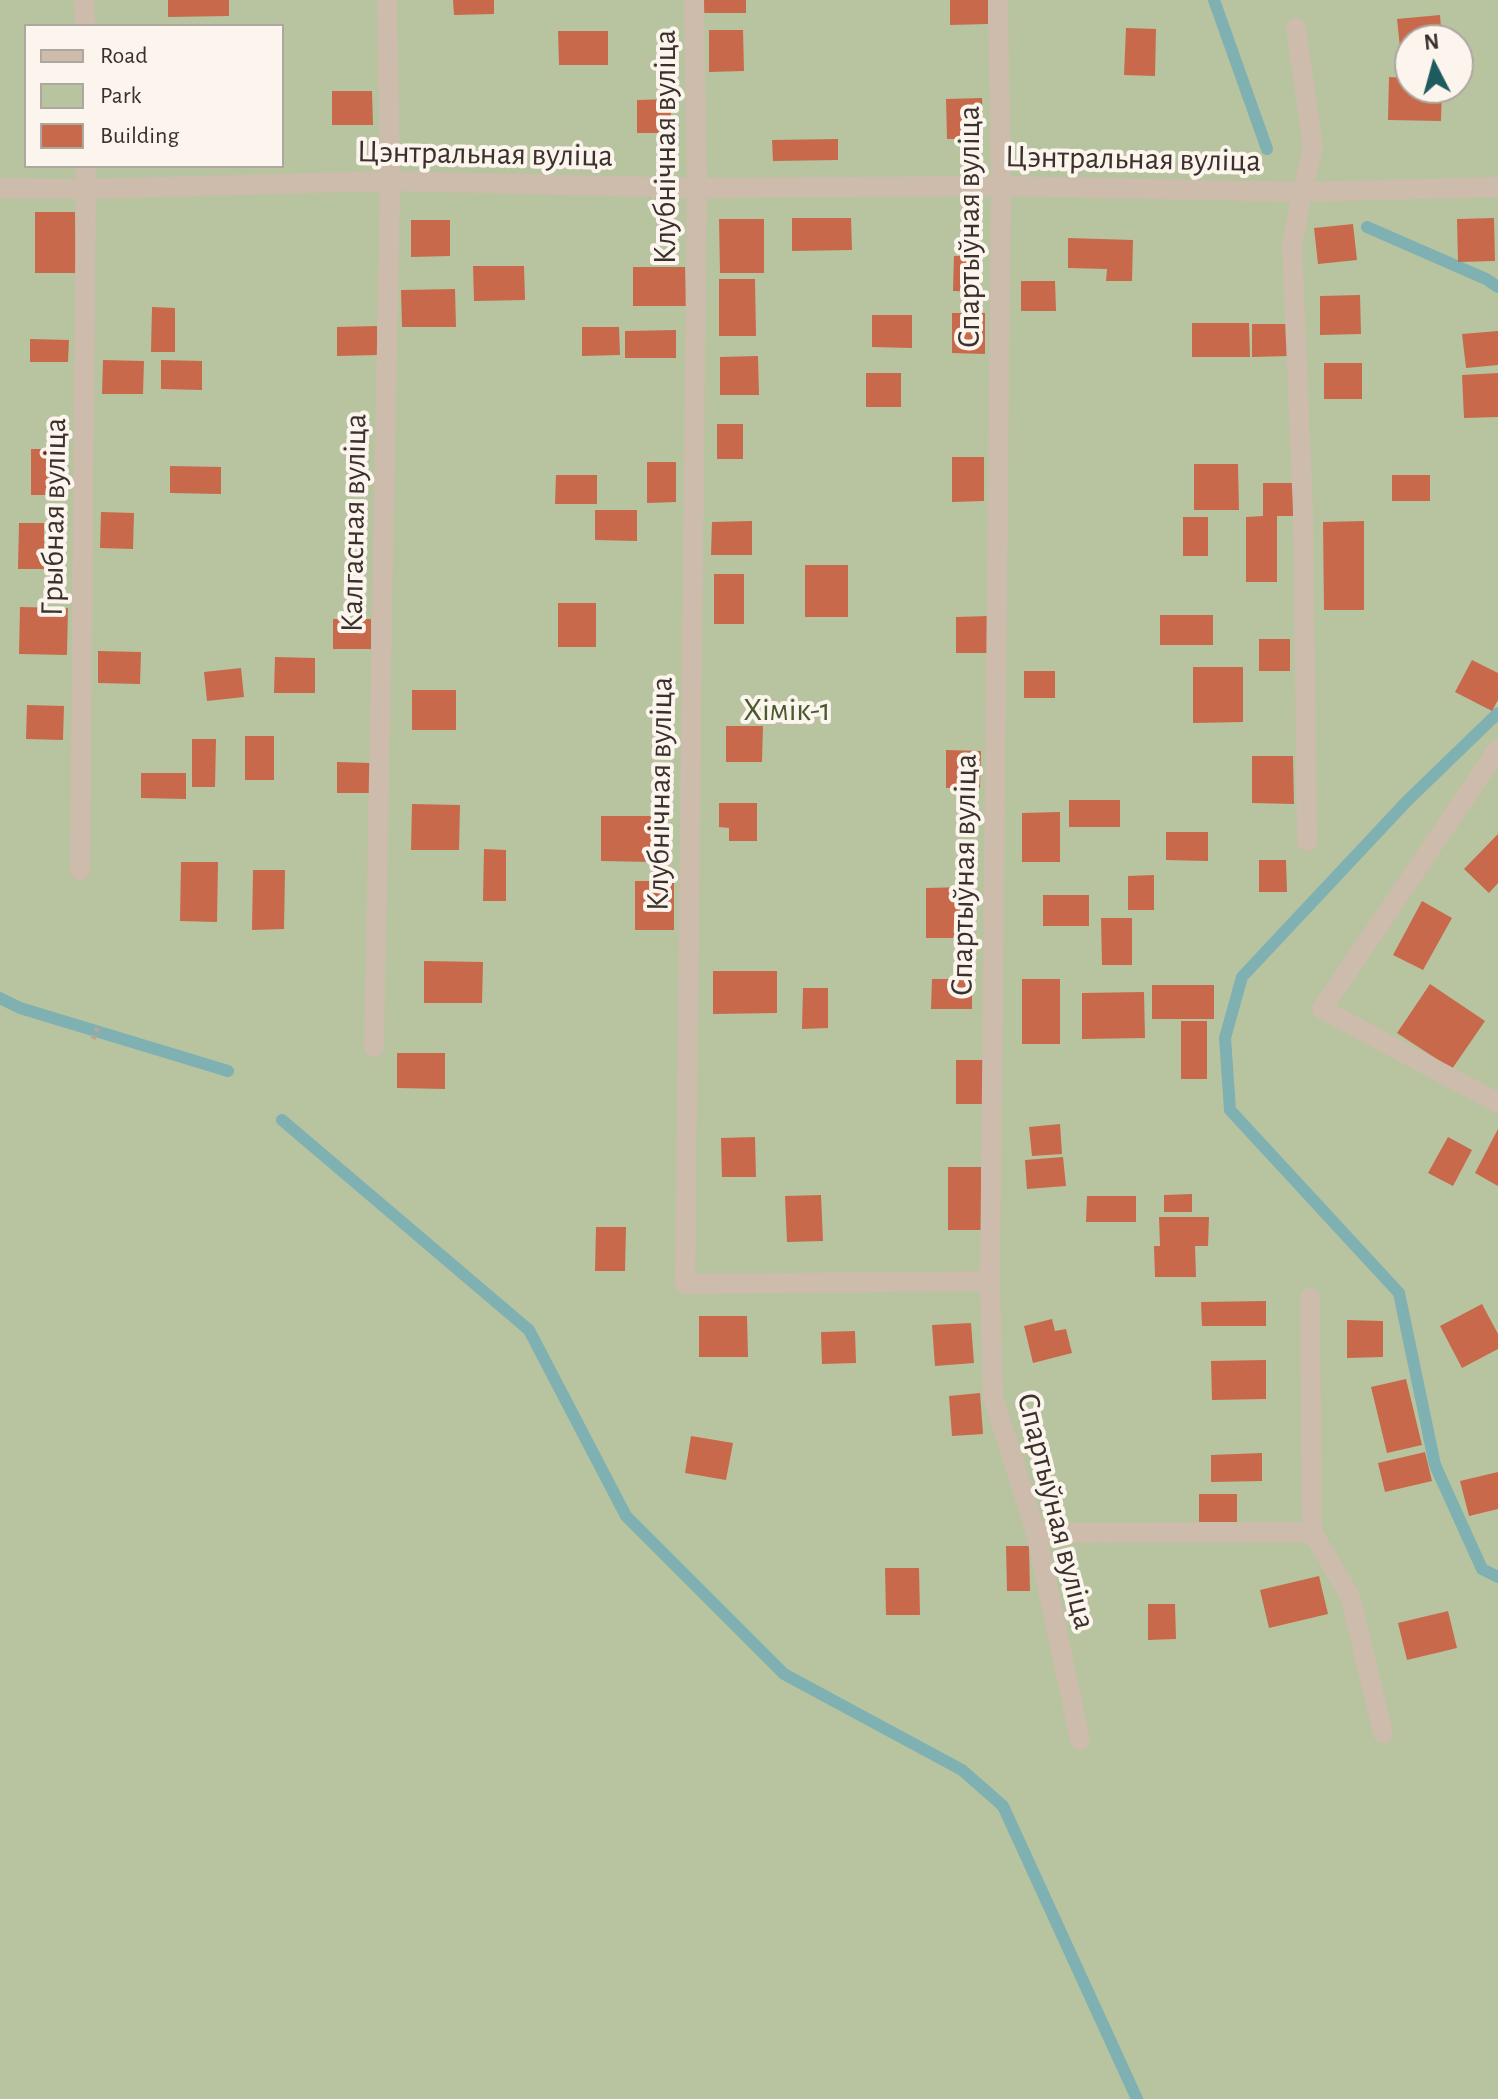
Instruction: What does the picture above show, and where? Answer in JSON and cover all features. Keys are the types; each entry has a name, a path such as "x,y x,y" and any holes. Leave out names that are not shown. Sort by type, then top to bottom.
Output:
{"street":[{"path":"84,0 85,24"},
{"name":"Калгасная вуліца","path":"374,1047 390,181 387,0"},
{"name":"Клубнічная вуліца","path":"694,0 697,188 685,1284 990,1281"},
{"name":"Спартыўная вуліца","path":"998,0 1001,186 990,1281 993,1397 1036,1533 1080,1740"},
{"path":"1296,28 1313,147 1292,246 1303,511 1307,841"},
{"name":"Грыбная вуліца","path":"80,870 86,168"},
{"name":"Цэнтральная вуліца","path":"0,188 87,189 390,181 697,188 1001,186 1302,192 1498,187"},
{"path":"1496,754 1322,1009 1498,1103"},
{"path":"1310,1298 1312,1532 1350,1596 1383,1733"},
{"path":"1036,1533 1312,1532"}],"path":[{"path":"93,1039 99,1025"}],"green space":[{"name":"Хімік-1","path":"0,0 1498,0 1498,2099 0,2099"}],"building":[{"path":"168,0 229,0 229,16 168,17"},
{"path":"453,0 494,0 494,14 454,15"},
{"path":"703,0 746,0 746,13 703,13"},
{"path":"950,0 988,0 988,24 950,25"},
{"path":"1440,15 1441,24 1398,24 1397,19"},
{"path":"1126,28 1156,29 1155,76 1124,75"},
{"path":"709,30 743,30 744,71 709,72"},
{"path":"558,31 608,31 608,65 559,65"},
{"path":"1389,77 1394,77 1394,104 1442,104 1441,121 1388,120"},
{"path":"332,91 372,91 373,125 332,125"},
{"path":"982,98 983,139 947,139 946,99"},
{"path":"671,99 671,133 637,133 637,100"},
{"path":"838,139 838,160 773,161 772,140"},
{"path":"35,212 75,212 76,273 35,273"},
{"path":"792,218 851,218 852,250 792,251"},
{"path":"1494,218 1495,261 1458,262 1457,219"},
{"path":"719,219 764,219 764,273 720,273"},
{"path":"411,220 450,220 450,256 411,257"},
{"path":"1353,224 1357,260 1318,264 1314,228"},
{"path":"1068,238 1133,240 1132,281 1106,281 1107,269 1068,268"},
{"path":"954,256 978,256 977,292 953,291"},
{"path":"473,266 524,266 525,300 474,301"},
{"path":"633,267 685,267 686,306 633,306"},
{"path":"719,279 755,279 756,336 719,336"},
{"path":"1021,281 1055,281 1056,311 1021,311"},
{"path":"455,289 456,327 402,327 401,290"},
{"path":"1360,295 1361,334 1320,335 1320,296"},
{"path":"152,307 175,308 175,352 151,352"},
{"path":"952,313 985,313 985,354 952,353"},
{"path":"872,315 912,315 912,348 872,347"},
{"path":"1192,323 1249,323 1250,357 1192,357"},
{"path":"1252,324 1290,324 1290,356 1252,357"},
{"path":"377,326 378,355 337,356 337,327"},
{"path":"582,327 619,327 620,355 582,356"},
{"path":"676,330 676,358 625,358 625,331"},
{"path":"1498,331 1498,365 1466,368 1462,334"},
{"path":"30,339 69,340 68,362 30,362"},
{"path":"758,356 759,395 720,395 720,357"},
{"path":"103,360 144,361 143,394 102,394"},
{"path":"161,360 202,361 202,390 161,389"},
{"path":"1324,363 1362,363 1362,399 1324,399"},
{"path":"866,373 901,373 901,407 866,407"},
{"path":"1498,373 1498,417 1464,418 1462,375"},
{"path":"717,424 743,424 743,459 717,459"},
{"path":"31,449 50,449 50,467 59,467 59,495 31,495"},
{"path":"952,457 984,457 984,501 952,502"},
{"path":"647,462 676,462 676,502 647,503"},
{"path":"1194,464 1238,464 1239,510 1194,510"},
{"path":"170,466 221,467 221,494 170,493"},
{"path":"556,475 597,475 597,504 555,504"},
{"path":"1392,475 1430,475 1430,501 1392,501"},
{"path":"1263,483 1293,483 1293,516 1277,516 1277,582 1246,582 1246,517 1263,516"},
{"path":"595,510 637,510 637,541 595,540"},
{"path":"101,512 134,513 133,549 100,548"},
{"path":"1183,517 1208,517 1208,556 1183,556"},
{"path":"752,521 752,555 711,555 712,522"},
{"path":"1364,521 1364,610 1324,610 1323,522"},
{"path":"19,523 44,523 44,569 18,569"},
{"path":"805,565 848,565 848,617 805,617"},
{"path":"714,574 744,574 744,624 714,624"},
{"path":"558,603 596,603 596,647 558,647"},
{"path":"20,607 68,608 67,655 19,654"},
{"path":"1160,615 1213,615 1213,645 1160,645"},
{"path":"989,616 989,653 956,653 956,617"},
{"path":"333,619 371,619 371,649 333,649"},
{"path":"1259,639 1290,639 1290,671 1259,671"},
{"path":"98,651 141,652 140,684 98,683"},
{"path":"275,657 315,658 315,693 274,693"},
{"path":"1472,660 1498,673 1498,700 1492,711 1455,692"},
{"path":"1193,667 1243,667 1243,722 1193,723"},
{"path":"241,668 244,697 207,701 204,672"},
{"path":"1024,671 1055,671 1055,698 1024,698"},
{"path":"412,690 456,690 456,730 412,730"},
{"path":"27,705 64,706 63,740 26,739"},
{"path":"726,726 763,726 762,762 726,762"},
{"path":"245,736 274,736 274,780 245,780"},
{"path":"192,739 216,739 215,787 192,787"},
{"path":"946,750 981,751 980,788 946,788"},
{"path":"1252,756 1293,756 1294,804 1252,803"},
{"path":"337,762 371,763 371,793 337,793"},
{"path":"141,773 186,773 186,799 141,798"},
{"path":"1069,800 1120,800 1120,827 1069,827"},
{"path":"719,803 757,803 757,841 729,841 729,828 719,827"},
{"path":"412,804 460,805 459,850 411,850"},
{"path":"1060,812 1060,862 1022,862 1022,813"},
{"path":"601,816 653,816 653,862 601,861"},
{"path":"1166,832 1208,832 1208,861 1166,860"},
{"path":"1498,834 1498,883 1489,893 1464,869"},
{"path":"484,849 506,850 506,901 483,901"},
{"path":"1259,860 1286,860 1287,892 1259,892"},
{"path":"181,862 218,862 217,922 180,921"},
{"path":"253,870 285,870 284,929 252,930"},
{"path":"1154,875 1154,910 1128,910 1128,876"},
{"path":"635,881 674,881 674,930 635,930"},
{"path":"966,887 965,938 926,938 926,888"},
{"path":"1043,895 1089,895 1089,926 1043,926"},
{"path":"1422,901 1452,918 1423,970 1393,955"},
{"path":"1101,918 1132,918 1132,965 1102,965"},
{"path":"424,961 483,962 482,1003 424,1003"},
{"path":"713,971 777,971 777,1013 713,1014"},
{"path":"932,979 972,979 972,1009 931,1009"},
{"path":"1022,979 1060,979 1060,1044 1022,1044"},
{"path":"1430,984 1485,1021 1452,1069 1397,1033"},
{"path":"1152,985 1214,985 1214,1019 1152,1019"},
{"path":"803,988 828,988 828,1028 802,1029"},
{"path":"1144,992 1145,1038 1082,1039 1082,993"},
{"path":"1181,1021 1207,1021 1207,1079 1181,1079"},
{"path":"397,1053 445,1053 445,1089 397,1088"},
{"path":"956,1060 987,1060 986,1104 956,1104"},
{"path":"1060,1124 1062,1154 1032,1156 1029,1127"},
{"path":"1498,1129 1498,1186 1475,1173"},
{"path":"755,1137 756,1177 722,1177 721,1138"},
{"path":"1448,1137 1472,1150 1453,1186 1428,1173"},
{"path":"1063,1157 1066,1186 1027,1189 1025,1160"},
{"path":"948,1167 981,1167 981,1230 948,1230"},
{"path":"1192,1194 1192,1212 1164,1212 1164,1195"},
{"path":"821,1195 823,1241 787,1242 785,1196"},
{"path":"1087,1196 1136,1196 1136,1222 1086,1222"},
{"path":"1159,1217 1209,1217 1208,1246 1195,1246 1196,1277 1155,1277 1154,1246 1160,1246"},
{"path":"596,1227 626,1227 625,1271 595,1271"},
{"path":"1266,1301 1266,1326 1202,1326 1201,1302"},
{"path":"1482,1304 1498,1334 1498,1349 1462,1368 1440,1326"},
{"path":"699,1316 747,1316 748,1357 699,1357"},
{"path":"1052,1319 1055,1331 1066,1329 1072,1353 1033,1363 1024,1326"},
{"path":"1347,1320 1383,1321 1383,1357 1347,1358"},
{"path":"971,1323 974,1363 935,1366 932,1325"},
{"path":"855,1331 856,1363 822,1364 821,1332"},
{"path":"1266,1360 1266,1399 1212,1400 1211,1361"},
{"path":"1406,1379 1422,1445 1387,1453 1371,1387"},
{"path":"980,1393 983,1434 952,1436 949,1396"},
{"path":"691,1436 733,1443 726,1480 685,1473"},
{"path":"1425,1452 1432,1481 1385,1492 1378,1463"},
{"path":"1262,1453 1262,1481 1211,1482 1211,1455"},
{"path":"1498,1472 1498,1509 1469,1516 1460,1481"},
{"path":"1199,1494 1237,1494 1237,1522 1199,1522"},
{"path":"1006,1546 1029,1546 1030,1591 1007,1591"},
{"path":"885,1568 919,1568 920,1615 886,1615"},
{"path":"1319,1576 1328,1614 1269,1628 1260,1590"},
{"path":"1148,1604 1175,1604 1176,1639 1148,1640"},
{"path":"1448,1611 1457,1648 1407,1660 1398,1623"}],"waterway":[{"path":"1214,0 1267,149"},
{"path":"1367,227 1498,287"},
{"path":"1498,713 1407,801 1242,977 1225,1038 1230,1110 1399,1293 1435,1465 1482,1569 1498,1577"},
{"path":"0,998 20,1008 228,1071"},
{"path":"282,1120 529,1330 626,1516 784,1674 962,1770 1003,1806 1137,2099"}]}
